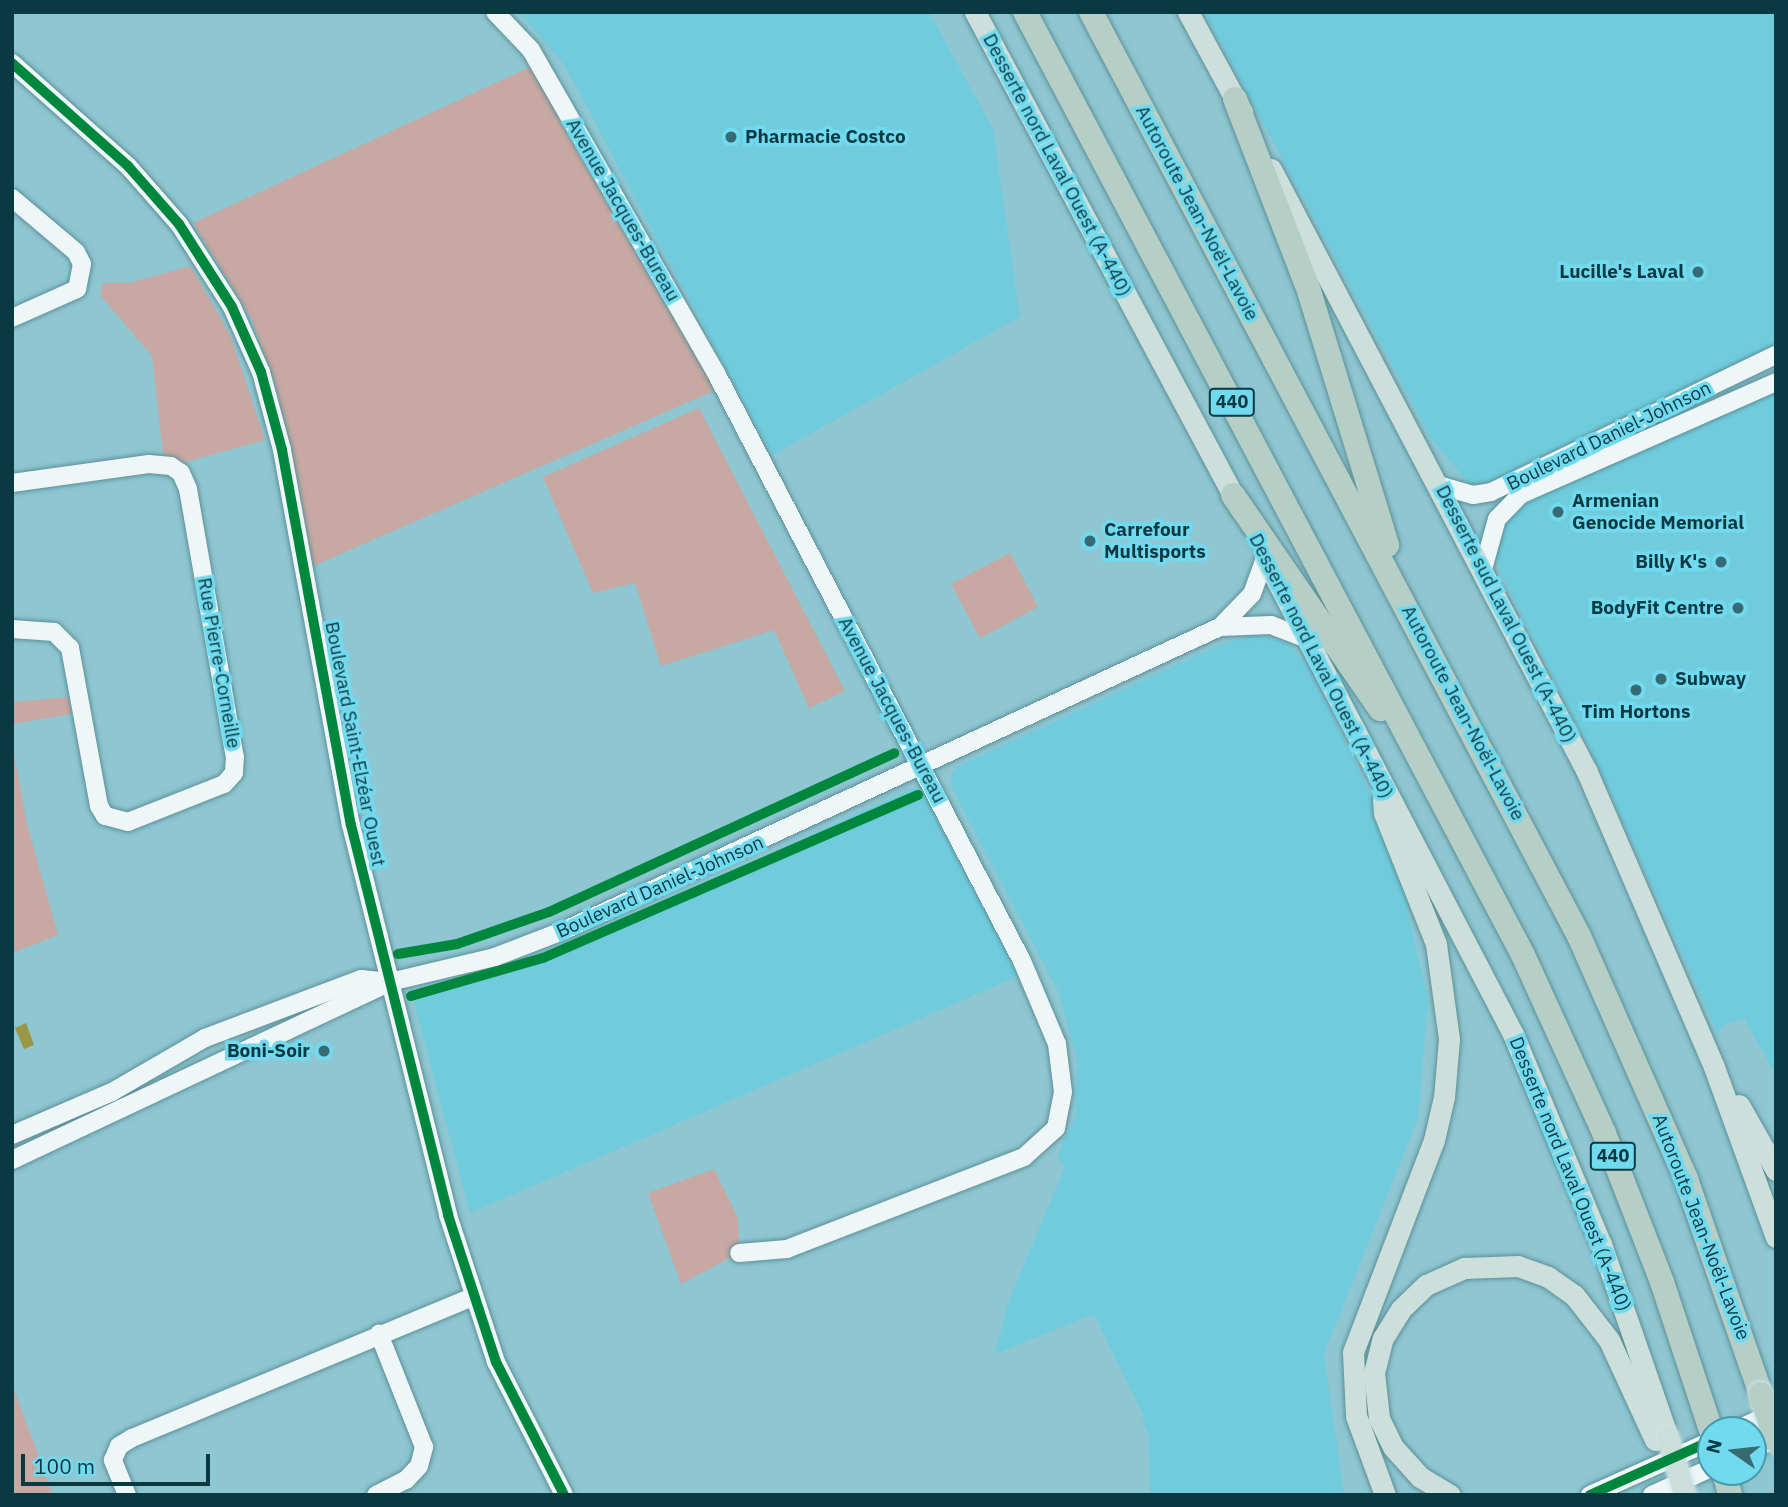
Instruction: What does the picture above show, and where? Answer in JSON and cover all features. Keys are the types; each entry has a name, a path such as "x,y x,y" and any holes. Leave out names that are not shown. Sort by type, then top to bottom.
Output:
{"highway":[{"name":"440","path":"1025,12 1518,943 1592,1105 1666,1294 1706,1416"},
{"name":"Autoroute Jean-Noël-Lavoie","path":"1091,12 1544,867 1617,1017 1686,1179 1768,1403 1776,1440"},
{"path":"1235,99 1310,291 1405,603"},
{"path":"1233,495 1440,792"}],"main road":[{"name":"Desserte nord Laval Ouest (A-440)","path":"975,12 1233,495 1376,768 1382,789 1445,897 1540,1094 1621,1297 1661,1437 1684,1495"},
{"name":"Desserte sud Laval Ouest (A-440)","path":"1188,12 1483,569 1605,812 1714,1067 1776,1237"},
{"path":"1382,789 1384,813 1436,944 1449,1039 1444,1097 1434,1140 1353,1352 1356,1416 1385,1495"},
{"path":"1714,1067 1776,1170"},
{"path":"1450,1495 1420,1477 1393,1447 1379,1418 1374,1373 1383,1338 1401,1309 1426,1285 1464,1268 1518,1266 1548,1277 1574,1295 1609,1340 1661,1437"}],"street":[{"name":"Avenue Jacques-Bureau","path":"495,12 531,50 716,373 1021,961 1058,1044 1063,1092 1056,1128 1024,1157 788,1249 739,1253"},
{"name":"Boulevard Saint-Elzéar Ouest","path":"12,63 99,139 167,209 216,279 254,356 282,450 351,825 443,1197 474,1297 505,1383 564,1495"},
{"path":"12,198 76,252 82,264 77,289 12,318"},
{"name":"Boulevard Daniel-Johnson","path":"1438,485 1473,495 1491,492 1776,355"},
{"name":"Boulevard Daniel-Johnson","path":"1483,569 1497,519 1520,495 1776,382"},
{"name":"Rue Pierre-Corneille","path":"12,483 149,464 171,466 181,473 191,502 235,757 234,773 224,784 128,822 105,816 99,806 70,648 54,632 12,629"},
{"name":"Boulevard Daniel-Johnson","path":"12,1160 121,1112 214,1063 390,982 495,957 545,939 1220,627 1252,594 1265,558"},
{"name":"Boulevard Daniel-Johnson","path":"1220,627 1271,625 1308,639"},
{"name":"Boulevard Daniel-Johnson","path":"12,1135 112,1092 205,1038 361,979 390,982"},
{"path":"127,1495 113,1460 126,1442 474,1297"},
{"path":"376,1495 406,1480 419,1466 424,1447 379,1335"},
{"path":"1752,1416 1768,1403"},
{"path":"1590,1495 1697,1436"},
{"path":"1651,1495 1697,1485"}],"shaded area":[{"path":"520,12 929,12 993,129 1020,317 772,455 565,66"},
{"path":"1204,12 1776,12 1776,347 1489,485 1470,485 1431,438"},
{"path":"532,66 716,390 313,566 277,392 251,318 193,223"},
{"path":"191,266 231,337 265,440 182,463 163,454 152,356 100,295 103,283 128,283"},
{"path":"1776,391 1776,1075 1744,1018 1722,1026 1718,1034 1599,768 1500,572 1495,551 1501,526 1516,505"},
{"path":"699,408 845,691 809,708 774,630 661,666 635,583 593,593 543,477"},
{"path":"1010,553 1038,607 980,638 951,584"},
{"path":"1256,634 1287,643 1308,665 1380,814 1415,903 1407,909 1428,1000 1418,1118 1324,1354 1344,1495 1150,1495 1149,1435 1142,1420 1145,1418 1094,1314 995,1354 1009,1301 1065,1167 1057,1156 1076,1116 1077,1059 1059,993 952,788 951,777 957,767 1219,645"},
{"path":"68,697 72,714 12,724 12,702"},
{"path":"12,742 27,824 58,935 12,953"},
{"path":"921,785 1021,975 470,1213 414,1002 427,990 532,961"},
{"path":"26,1023 34,1045 24,1049 15,1028"},
{"path":"714,1169 738,1218 739,1253 681,1284 648,1193"},
{"path":"12,1384 53,1495 12,1495"}],"cycle path":[{"path":"12,63 128,166 179,224 232,307 261,372 282,450 351,825 448,1215 496,1362 564,1495"},
{"path":"398,954 457,944 549,912 894,753"},
{"path":"411,996 543,958 918,795"},
{"path":"1590,1495 1697,1447"}],"place":[{"name":"Pharmacie Costco","path":"731,137"},
{"name":"Lucille's Laval","path":"1698,272"},
{"name":"Armenian Genocide Memorial","path":"1558,512"},
{"name":"Carrefour Multisports","path":"1090,541"},
{"name":"Billy K's","path":"1721,562"},
{"name":"BodyFit Centre","path":"1738,608"},
{"name":"Subway","path":"1661,679"},
{"name":"Tim Hortons","path":"1636,690"},
{"name":"Boni-Soir","path":"324,1051"}]}
